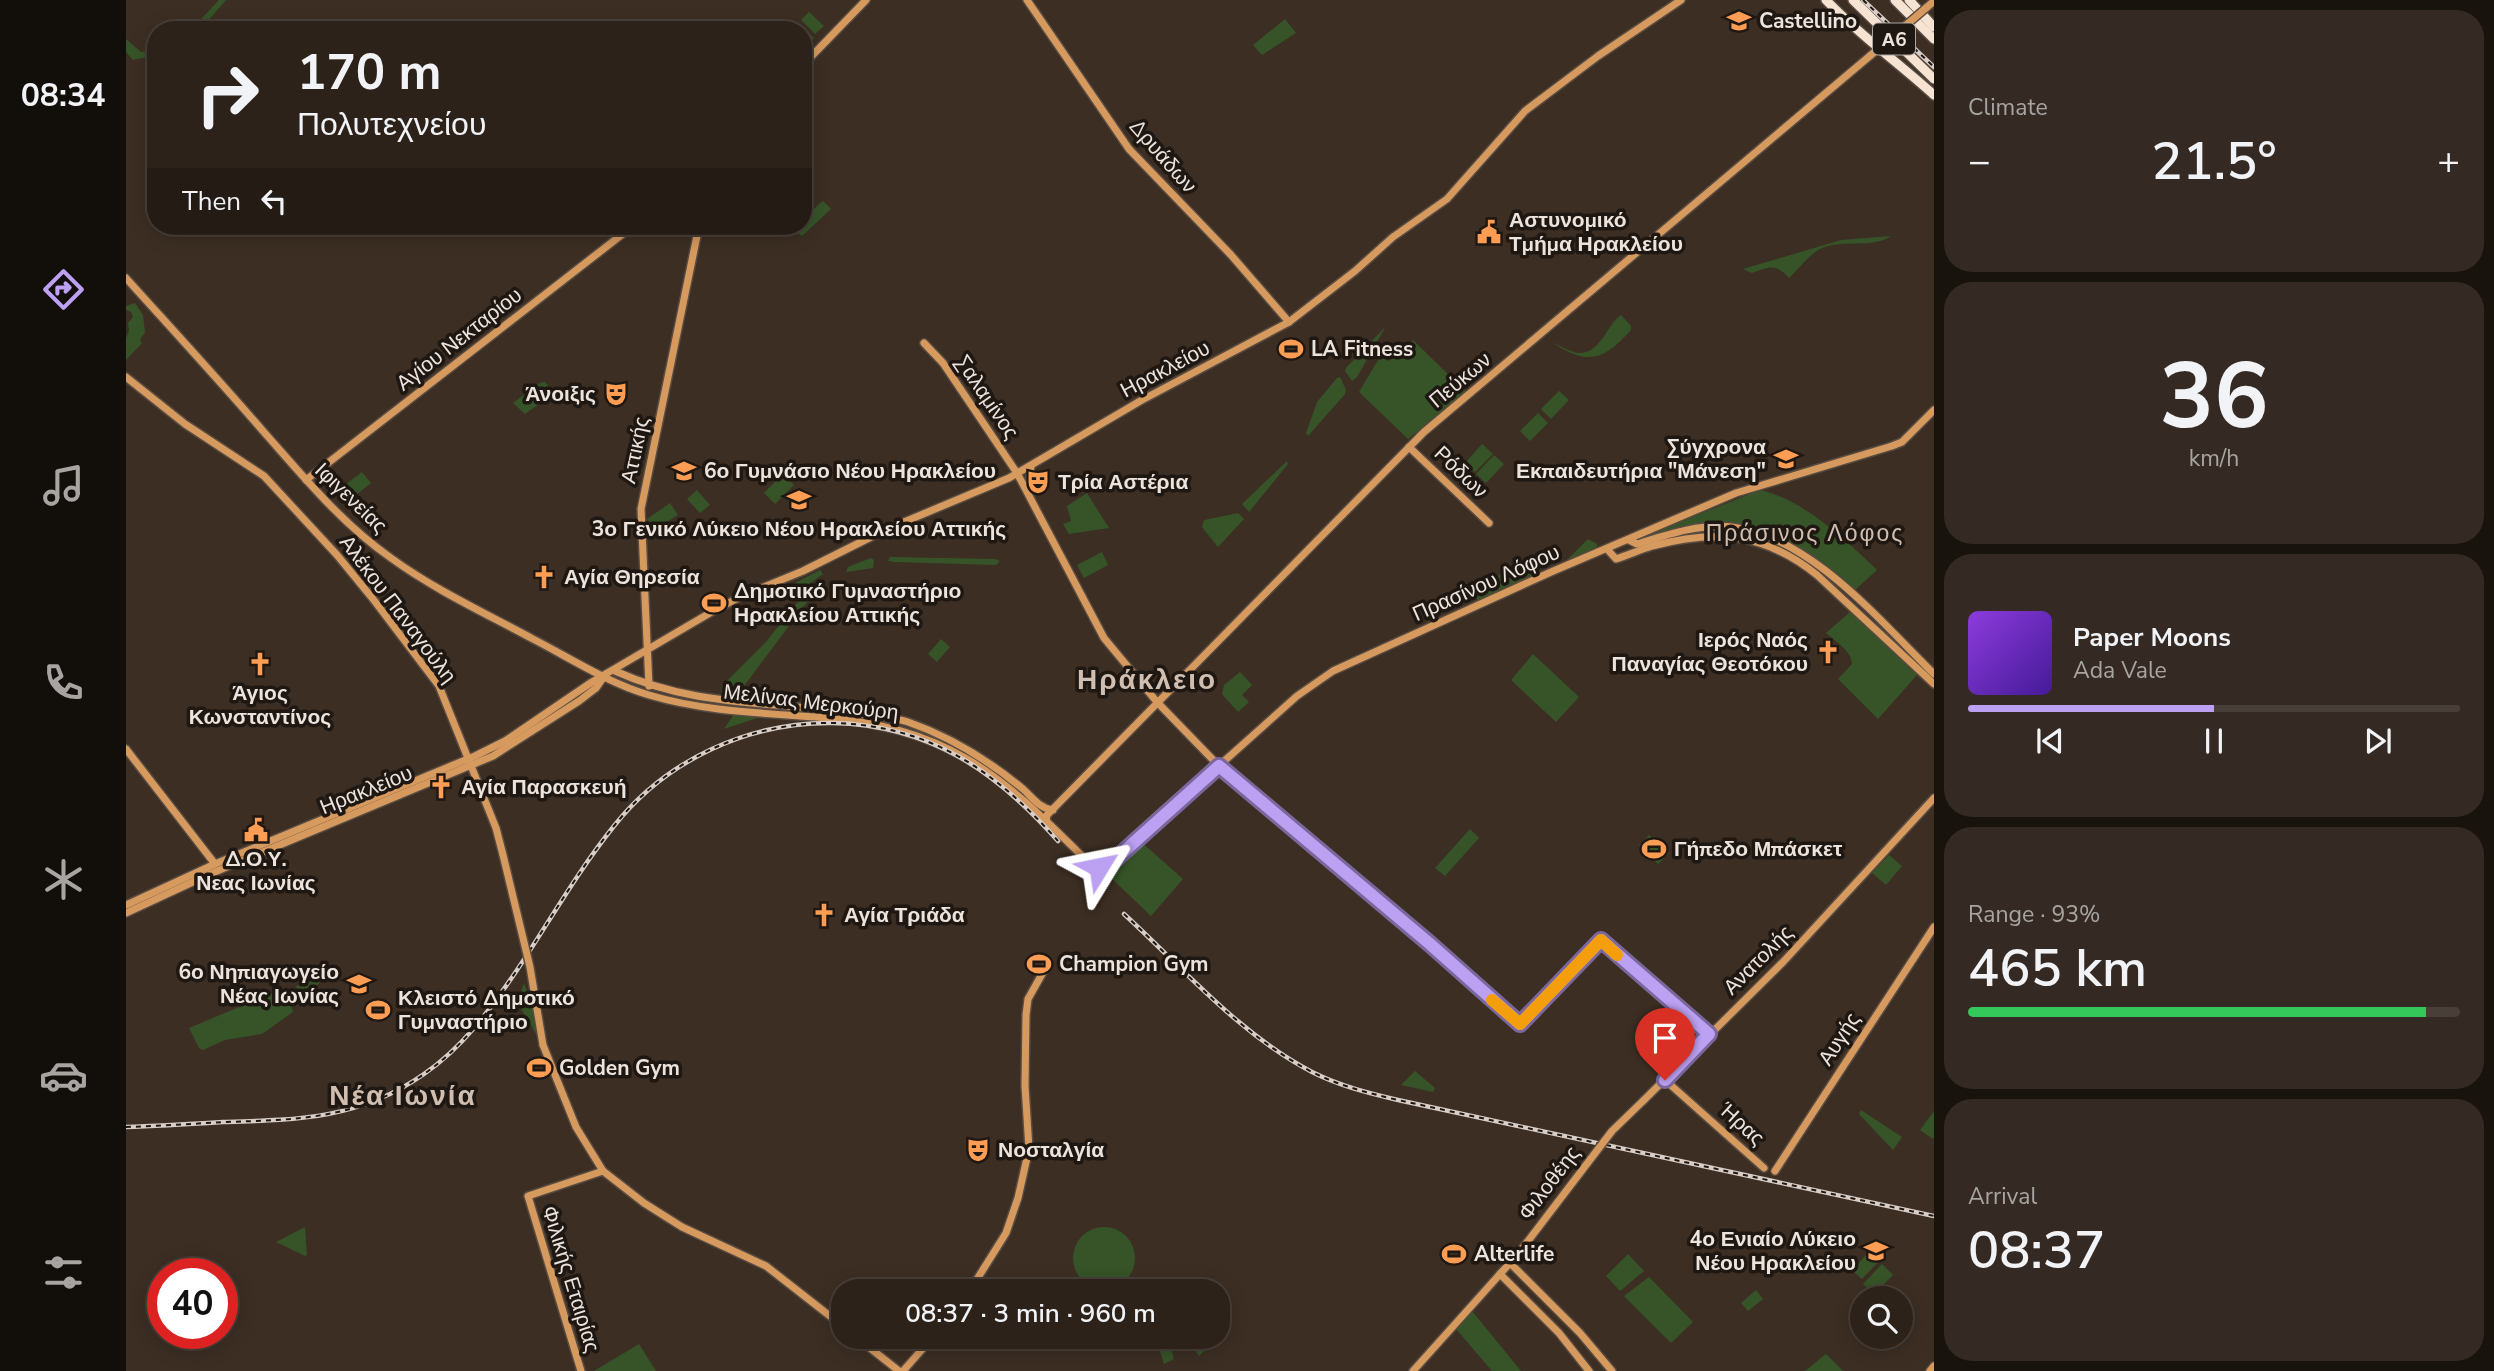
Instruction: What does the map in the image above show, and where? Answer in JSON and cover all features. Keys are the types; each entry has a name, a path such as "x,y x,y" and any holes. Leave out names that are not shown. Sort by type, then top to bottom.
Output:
{"highway":[{"path":"1826,0 1852,26 1934,95"},
{"name":"Α6","path":"1853,0 1934,79"},
{"name":"Α6","path":"1895,0 1934,39"},
{"path":"1909,0 1934,27"}],"street":[{"path":"812,56 866,0"},
{"name":"Δρυάδων","path":"1027,0 1129,149 1238,263 1289,322"},
{"name":"Ηρακλείου","path":"126,913 207,875 470,763 592,682 742,596 803,571 885,530 1031,466 1142,400 1289,322 1338,285 1393,237 1448,198 1525,111 1598,56 1681,0"},
{"name":"Πεύκων","path":"1046,823 1047,816 1157,702 1409,447 1934,1"},
{"name":"Αγίου Νεκταρίου","path":"306,480 621,235"},
{"name":"Αττικής","path":"649,686 640,509 697,235"},
{"name":"Ιφιγενείας","path":"126,278 306,480 373,545 449,595 604,676"},
{"name":"Σαλαμίνος","path":"924,343 943,363 1017,473 1104,638 1157,702 1219,766 1430,944 1520,1024 1601,940 1709,1034"},
{"name":"Αλέκου Παναγούλη","path":"126,377 185,424 264,477 337,555 439,686 496,828 530,967 543,1045 576,1127 603,1171 618,1185 682,1227 758,1262 831,1317"},
{"name":"Πρασίνου Λόφου","path":"1099,867 1110,864 1219,766 1332,671 1736,494 1902,442 1934,410"},
{"name":"Ρόδων","path":"1409,447 1489,523"},
{"path":"1028,492 1031,466"},
{"path":"1629,540 1637,544 1662,536 1730,527 1779,541 1802,553 1825,571 1934,674"},
{"path":"1607,549 1616,559 1651,547 1717,535 1741,538 1777,548 1817,575 1934,684"},
{"name":"Μελίνας Μερκούρη","path":"615,671 649,686 706,699 828,710 908,722 974,752 1045,809 1053,810"},
{"name":"Μελίνας Μερκούρη","path":"604,676 648,695 704,706 859,722 915,734 956,751 986,769 1016,793 1087,861 1099,867"},
{"path":"126,748 215,864"},
{"name":"Ηρακλείου","path":"126,905 215,864 470,763"},
{"name":"Ανατολής","path":"1603,1143 1784,961 1934,798"},
{"name":"Αυγής","path":"1775,1171 1934,927"},
{"path":"977,1279 1006,1233 1021,1186 1029,1149 1024,1037 1026,1015 1028,999 1046,967"},
{"name":"Ήρας","path":"1665,1080 1764,1168"},
{"name":"Φιλοθέης","path":"1413,1371 1518,1254 1603,1143"},
{"path":"586,1176 603,1171"},
{"path":"586,1176 602,1178 618,1185"},
{"name":"Φιλικής Εταιρίας","path":"580,1371 528,1196 586,1176"},
{"path":"1510,1263 1580,1333 1612,1371"},
{"path":"1500,1274 1559,1333 1589,1371"},
{"path":"872,1349 901,1371 922,1349"},
{"path":"1930,1371 1934,1366"}],"green space":[{"path":"219,0 226,0 208,21 199,21"},
{"path":"809,12 824,26 815,34 812,31 812,21 801,20"},
{"path":"1285,19 1296,33 1262,55 1253,45"},
{"path":"126,39 141,52 147,51 147,57 133,60 126,52"},
{"path":"823,201 831,209 812,227 812,210"},
{"path":"1891,236 1875,242 1822,248 1789,278 1776,268 1752,273 1743,269 1841,240"},
{"path":"135,303 143,315 145,332 140,340 142,343 126,360 128,323 133,317 131,312 126,310 126,306"},
{"path":"1621,315 1631,326 1631,330 1603,354 1594,357 1575,355 1552,342 1577,353 1585,352 1598,344"},
{"path":"1386,326 1357,377 1352,381 1345,371 1346,368"},
{"path":"1413,340 1466,392 1408,439 1359,392 1381,355 1388,361 1402,352"},
{"path":"1340,377 1345,394 1308,436 1306,433 1317,402"},
{"path":"545,382 551,390 550,396 525,414 513,403 540,383"},
{"path":"1559,391 1569,400 1551,419 1541,409"},
{"path":"1538,413 1548,423 1530,441 1520,431"},
{"path":"1482,444 1493,454 1475,472 1465,463"},
{"path":"1494,455 1504,464 1486,483 1476,474"},
{"path":"1287,461 1288,464 1249,512 1242,504"},
{"path":"1466,467 1483,484 1475,493 1458,476"},
{"path":"362,472 371,483 351,499 342,487"},
{"path":"783,474 794,485 775,504 764,493"},
{"path":"697,490 710,505 700,513 687,499"},
{"path":"1760,490 1792,502 1808,512 1838,534 1877,570 1854,591 1824,565 1791,543 1756,527 1737,523 1698,524 1642,537"},
{"path":"1087,493 1109,528 1069,534 1063,524 1071,521 1067,506"},
{"path":"670,503 678,515 654,530 647,519"},
{"path":"1238,513 1244,519 1218,547 1202,527 1204,520"},
{"path":"1588,539 1597,544 1597,547 1565,562"},
{"path":"1102,552 1108,565 1084,578 1077,565"},
{"path":"890,557 1000,561 996,565 895,562 888,561"},
{"path":"871,558 874,560 873,568 846,572 848,567"},
{"path":"1523,563 1533,575 1478,601 1470,590"},
{"path":"820,570 823,574 798,592 795,583"},
{"path":"823,585 803,607 741,690 732,697 721,693 722,686 765,643 798,602"},
{"path":"1850,612 1917,675 1878,719 1838,679 1852,664 1851,659 1826,633"},
{"path":"941,639 950,647 937,662 928,654"},
{"path":"1533,654 1579,697 1556,722 1511,680"},
{"path":"1240,672 1252,685 1242,695 1249,702 1238,712 1222,694 1224,685"},
{"path":"734,714 760,717 724,729"},
{"path":"1470,829 1479,838 1445,876 1435,868"},
{"name":"Γήπεδο Μπάσκετ","path":"1649,835 1669,853 1658,864 1639,846"},
{"path":"1139,840 1183,879 1151,916 1105,872"},
{"path":"1889,855 1902,866 1886,885 1872,873"},
{"path":"320,979 320,982 303,1002 296,986"},
{"path":"524,983 530,993 539,1039 517,1002"},
{"path":"282,989 286,991 293,1012 262,1034 225,1040 203,1050 199,1048 189,1028"},
{"path":"1415,1071 1435,1088 1433,1092 1401,1085"},
{"path":"1861,1110 1902,1137 1893,1150 1859,1114"},
{"path":"1934,1111 1934,1137 1933,1139 1920,1130"},
{"path":"305,1227 307,1255 276,1242"},
{"path":"1104,1227 1126,1236 1134,1252 1134,1264 1127,1279 1081,1279 1073,1258 1082,1236"},
{"path":"1868,1253 1878,1262 1862,1279 1852,1270"},
{"path":"1628,1254 1644,1271 1620,1291 1606,1276"},
{"path":"1882,1264 1893,1275 1882,1286 1863,1284"},
{"path":"1649,1277 1693,1322 1671,1343 1624,1296"},
{"path":"1756,1290 1763,1299 1748,1311 1741,1303"},
{"path":"1472,1311 1521,1371 1492,1371 1456,1329"},
{"path":"639,1344 656,1371 594,1371"},
{"path":"1159,1349 1171,1349 1174,1359 1164,1364"},
{"path":"1194,1349 1206,1349 1199,1356"},
{"path":"1826,1354 1843,1371 1805,1371"}],"railway":[{"path":"1863,0 1934,67"},
{"path":"126,1127 277,1120 328,1114 376,1100 424,1074 451,1052 485,1015 588,861 635,802 684,764 741,737 802,724 833,723 900,732 959,756 985,773 1035,816 1058,841"},
{"path":"1124,914 1236,1020 1285,1057 1333,1081 1398,1100 1934,1216"}],"slow traffic":[{"path":"1492,1000 1520,1024 1601,940 1617,955"}],"place":[{"name":"Castellino","path":"1739,21"},
{"name":"Αστυνομικό Τμήμα Ηρακλείου","path":"1489,232"},
{"name":"LA Fitness","path":"1291,349"},
{"name":"Άνοιξις","path":"616,394"},
{"name":"Σύγχρονα Εκπαιδευτήρια \"Μάνεση\"","path":"1786,459"},
{"name":"6ο Γυμνάσιο Νέου Ηρακλείου","path":"684,471"},
{"name":"Τρία Αστέρια","path":"1038,482"},
{"name":"3ο Γενικό Λύκειο Νέου Ηρακλείου Αττικής","path":"799,500"},
{"name":"Αγία Θηρεσία","path":"544,577"},
{"name":"Δημοτικό Γυμναστήριο Ηρακλείου Αττικής","path":"714,603"},
{"name":"Ιερός Ναός Παναγίας Θεοτόκου","path":"1828,652"},
{"name":"Άγιος Κωνσταντίνος","path":"260,664"},
{"name":"Αγία Παρασκευή","path":"441,787"},
{"name":"Δ.Ο.Υ. Νεας Ιωνίας","path":"256,830"},
{"name":"Γήπεδο Μπάσκετ","path":"1654,849"},
{"name":"Αγία Τριάδα","path":"824,915"},
{"name":"Champion Gym","path":"1039,964"},
{"name":"6ο Νηπιαγωγείο Νέας Ιωνίας","path":"359,984"},
{"name":"Κλειστό Δημοτικό Γυμναστήριο","path":"378,1010"},
{"name":"Golden Gym","path":"539,1068"},
{"name":"Νοσταλγία","path":"978,1150"},
{"name":"4ο Ενιαίο Λύκειο Νέου Ηρακλείου","path":"1876,1251"},
{"name":"Alterlife","path":"1454,1254"}],"district":[{"name":"Πράσινος Λόφος","path":"1805,533"},
{"name":"Ηράκλειο","path":"1147,679"},
{"name":"Νέα Ιωνία","path":"403,1095"}],"route":[{"path":"1099,867 1110,864 1219,766 1430,944 1520,1024 1601,940 1709,1034 1665,1080"}]}
